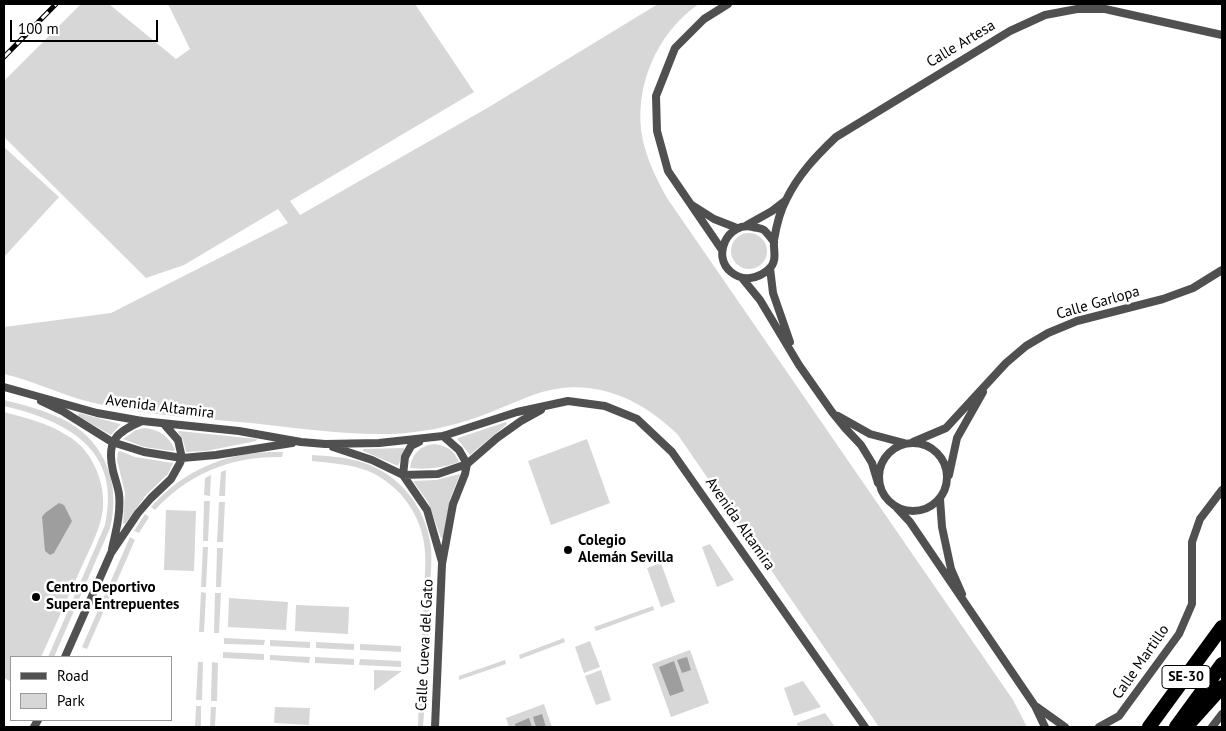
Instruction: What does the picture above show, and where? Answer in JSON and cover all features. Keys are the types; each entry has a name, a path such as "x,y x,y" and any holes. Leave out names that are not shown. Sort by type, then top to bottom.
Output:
{"highway":[{"name":"SE-30","path":"1149,727 1222,627"},
{"name":"SE-30","path":"1176,727 1222,664"},
{"path":"1186,727 1222,687"}],"street":[{"path":"728,4 704,19 675,48 656,96 657,131 668,170 722,250 724,261 730,272 742,278 760,300 799,365 832,412 862,445 872,463 883,495 910,522 1035,706 1045,727"},
{"name":"Calle Artesa","path":"774,242 785,201 798,178 815,157 836,137 1010,31 1045,15 1077,9 1105,9 1222,35"},
{"name":"Calle Artesa","path":"747,225 772,211 785,201"},
{"path":"690,204 714,219 737,228"},
{"path":"722,250 726,237 737,228 747,225 763,229 774,242 776,256 770,268 754,278 742,278"},
{"path":"770,268 773,293 799,365"},
{"name":"Calle Garlopa","path":"913,442 946,428 1006,362 1048,332 1077,321 1162,299 1194,288 1222,270"},
{"name":"Calle Garlopa","path":"948,479 957,438 990,380"},
{"name":"Avenida Altamira","path":"4,388 97,413 142,422 240,431 300,442 325,444 422,440 444,436 517,412 568,401 605,406 636,420 672,452 864,727"},
{"name":"Avenida Altamira","path":"18,391 64,412 112,442 144,452 182,458 216,455 300,442"},
{"name":"Avenida Altamira","path":"325,444 372,460 403,474 438,474 467,464 505,432 549,405"},
{"path":"832,412 870,434 904,443 913,442 930,447 945,462 948,479 940,499 942,527 951,569 973,616"},
{"path":"111,553 118,522 119,494 111,461 112,442 124,429 142,422"},
{"path":"65,656 111,553 146,503 171,479 182,458 178,440 164,424"},
{"path":"442,564 453,504 467,464 459,450 444,436"},
{"path":"422,440 410,446 405,457 403,474 427,510 442,564"},
{"path":"878,483 879,467 888,452 904,443"},
{"name":"Calle Martillo","path":"1099,727 1119,716 1179,634 1192,604 1192,542 1200,519 1222,490"},
{"path":"897,508 919,511 940,499"},
{"name":"Calle Cueva del Gato","path":"435,727 442,564"},
{"path":"1035,706 1065,727"},
{"path":"1212,727 1222,714"}],"green space":[{"path":"81,4 109,4 176,59 190,49 168,4 415,4 474,92 290,201 300,215 489,107 658,4 699,4 684,16 659,47 645,83 641,102 640,122 643,141 653,171 667,198 1013,700 1027,727 879,727 678,435 649,411 616,394 580,387 561,388 542,392 478,417 446,427 424,431 373,434 320,431 172,416 113,407 71,397 27,380 4,374 4,327 111,313 288,223 278,209 184,265 146,278 4,137 4,81"},
{"path":"4,147 59,197 4,257"},
{"path":"749,233 756,234 762,238 766,244 766,258 762,264 756,268 749,269 742,268 736,264 732,258 731,251 732,244 736,238 742,234"},
{"path":"4,400 32,407 76,427 97,447 109,472 112,486 114,500 110,528 54,656 48,656 105,525 108,499 105,476 97,458 84,443 68,430 49,420 4,406"},
{"name":"Centro Deportivo Supera Entrepuentes","path":"4,412 45,424 68,436 84,449 99,477 102,487 103,508 95,538 41,656 10,656 10,681 4,678"},
{"path":"79,413 120,425 111,435 78,416"},
{"path":"506,422 507,424 470,455 458,440 458,438"},
{"path":"144,428 163,434 175,450 144,447 123,439 136,430"},
{"path":"179,431 257,439 256,441 206,451 186,452"},
{"path":"587,439 610,503 551,525 528,461"},
{"path":"435,444 450,449 459,462 434,468 410,468 413,458 421,448"},
{"path":"363,449 405,449 398,466 363,451"},
{"path":"120,451 135,457 173,463 168,474 146,495 125,524 123,523 125,493 117,460 118,452"},
{"path":"283,452 282,457 246,460 212,469 182,486 155,510 151,507 177,483 205,466 237,456"},
{"path":"312,455 358,461 386,473 408,493 423,518 431,547 431,566 428,651 421,663 425,558 423,539 415,515 400,494 380,477 354,467 312,461"},
{"path":"226,470 225,496 219,496 221,472"},
{"path":"460,474 450,499 443,538 441,538 428,502 413,481 436,480"},
{"path":"211,475 210,496 204,495 205,478"},
{"path":"204,501 210,501 208,541 203,541"},
{"path":"219,502 225,502 223,542 217,542"},
{"path":"166,510 196,511 194,571 164,570"},
{"path":"145,514 149,517 139,533 134,531"},
{"path":"130,537 135,540 87,649 82,647"},
{"path":"710,544 734,580 717,587 702,547"},
{"path":"203,547 208,547 206,587 201,587"},
{"path":"217,548 223,548 221,587 216,587"},
{"path":"661,563 675,602 661,607 647,568"},
{"path":"201,592 206,593 204,632 199,632"},
{"path":"215,593 221,593 219,633 214,633"},
{"path":"229,598 288,602 286,630 228,627"},
{"path":"296,605 349,607 348,634 295,631"},
{"path":"653,606 654,610 596,631 594,627"},
{"path":"224,638 265,640 264,645 224,644"},
{"path":"564,638 565,642 520,659 519,655"},
{"path":"270,640 310,642 310,648 270,646"},
{"path":"590,641 600,667 584,673 575,647"},
{"path":"316,642 354,644 354,650 316,648"},
{"path":"360,644 401,646 401,652 360,650"},
{"path":"690,650 709,703 671,717 652,664"},
{"path":"223,652 264,654 264,660 223,658"},
{"path":"270,655 310,657 309,663 270,660"},
{"path":"315,657 354,659 354,665 315,663"},
{"path":"360,659 401,661 401,667 359,665"},
{"path":"505,660 506,664 459,680 459,676"},
{"path":"198,662 203,662 202,700 196,700"},
{"path":"212,662 218,663 217,701 211,701"},
{"path":"374,670 402,671 374,691"},
{"path":"601,670 611,700 596,705 585,676"},
{"path":"803,681 821,707 794,716 784,688"},
{"path":"419,698 425,698 423,727 418,727"},
{"path":"544,704 552,727 509,727 506,718"},
{"path":"196,706 201,706 201,727 195,727"},
{"path":"211,707 216,707 215,727 210,727"},
{"path":"275,707 310,708 309,725 274,723"},
{"path":"825,713 835,727 798,727 797,723"}],"shaded area":[{"path":"59,503 64,505 72,521 54,553 50,555 45,551 42,517"},
{"path":"687,657 691,670 682,673 677,660"},
{"path":"674,661 684,691 670,696 659,667"},
{"path":"542,714 546,727 536,727 533,717"},
{"path":"529,718 532,727 516,727 515,724"}],"railway":[{"path":"4,57 56,4"}],"place":[{"name":"Colegio Alemán Sevilla","path":"568,550"},
{"name":"Centro Deportivo Supera Entrepuentes","path":"36,597"}]}
